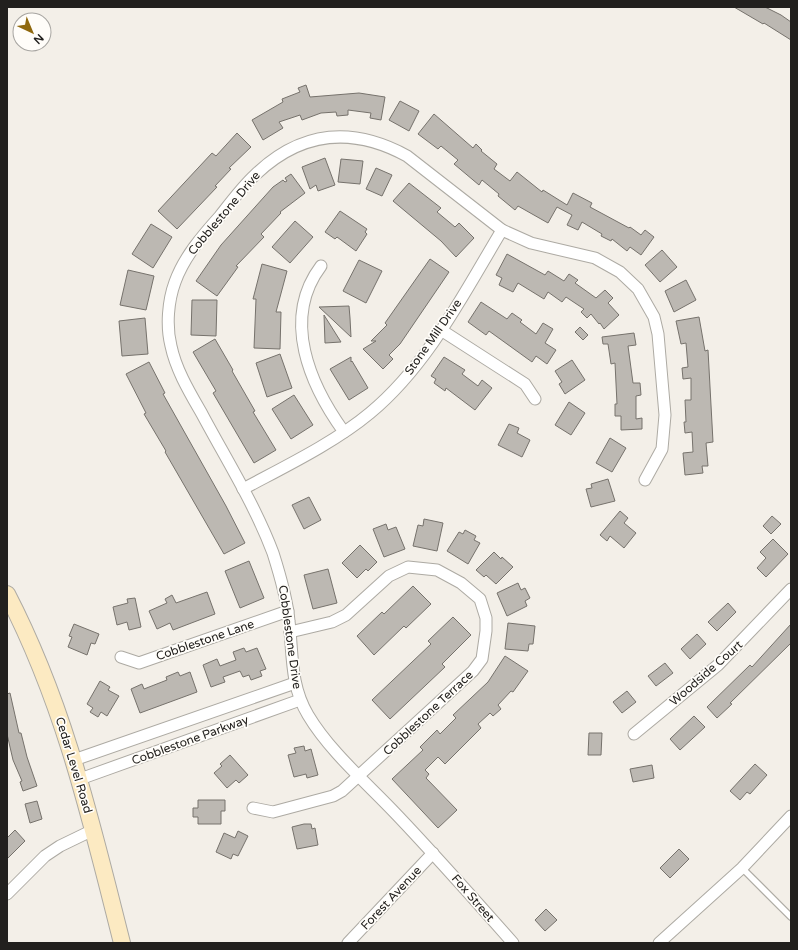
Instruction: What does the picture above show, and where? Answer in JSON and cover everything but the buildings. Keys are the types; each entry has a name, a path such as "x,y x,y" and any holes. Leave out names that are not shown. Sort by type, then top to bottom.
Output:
{"main road":[{"name":"Cedar Level Road","path":"7,594 41,666 74,760 122,943"}],"street":[{"name":"Cobblestone Drive","path":"433,853 320,733 300,700 295,683 288,611 280,574 272,550 242,489 175,362 169,338 169,319 174,285 189,254 254,176 285,151 300,144 333,137 363,138 393,148 408,156 502,230 531,243 583,254 609,265 627,278 646,303 654,317 658,334 665,415 662,449 645,480"},
{"name":"Stone Mill Drive","path":"242,489 344,432 370,414 386,399 407,376 441,330 502,230"},
{"path":"321,266 309,286 305,298 302,323 304,349 315,385 326,407 344,432"},
{"path":"441,330 525,384 535,399"},
{"name":"Cobblestone Terrace","path":"253,808 273,812 333,796 360,776 473,671 482,659 486,631 486,618 480,600 461,582 437,570 408,567 389,576 346,615 332,622 290,632"},
{"name":"Woodside Court","path":"634,734 718,665 790,591"},
{"name":"Cobblestone Lane","path":"121,657 139,663 288,611"},
{"name":"Cobblestone Parkway","path":"74,760 295,683"},
{"name":"Cobblestone Parkway","path":"80,780 300,700"},
{"path":"659,943 742,868 791,816"},
{"path":"7,894 45,856 60,846 93,830"},
{"name":"Forest Avenue","path":"348,943 433,853"},
{"name":"Fox Street","path":"433,853 513,943"}],"lane":[{"path":"742,868 791,918"}]}
